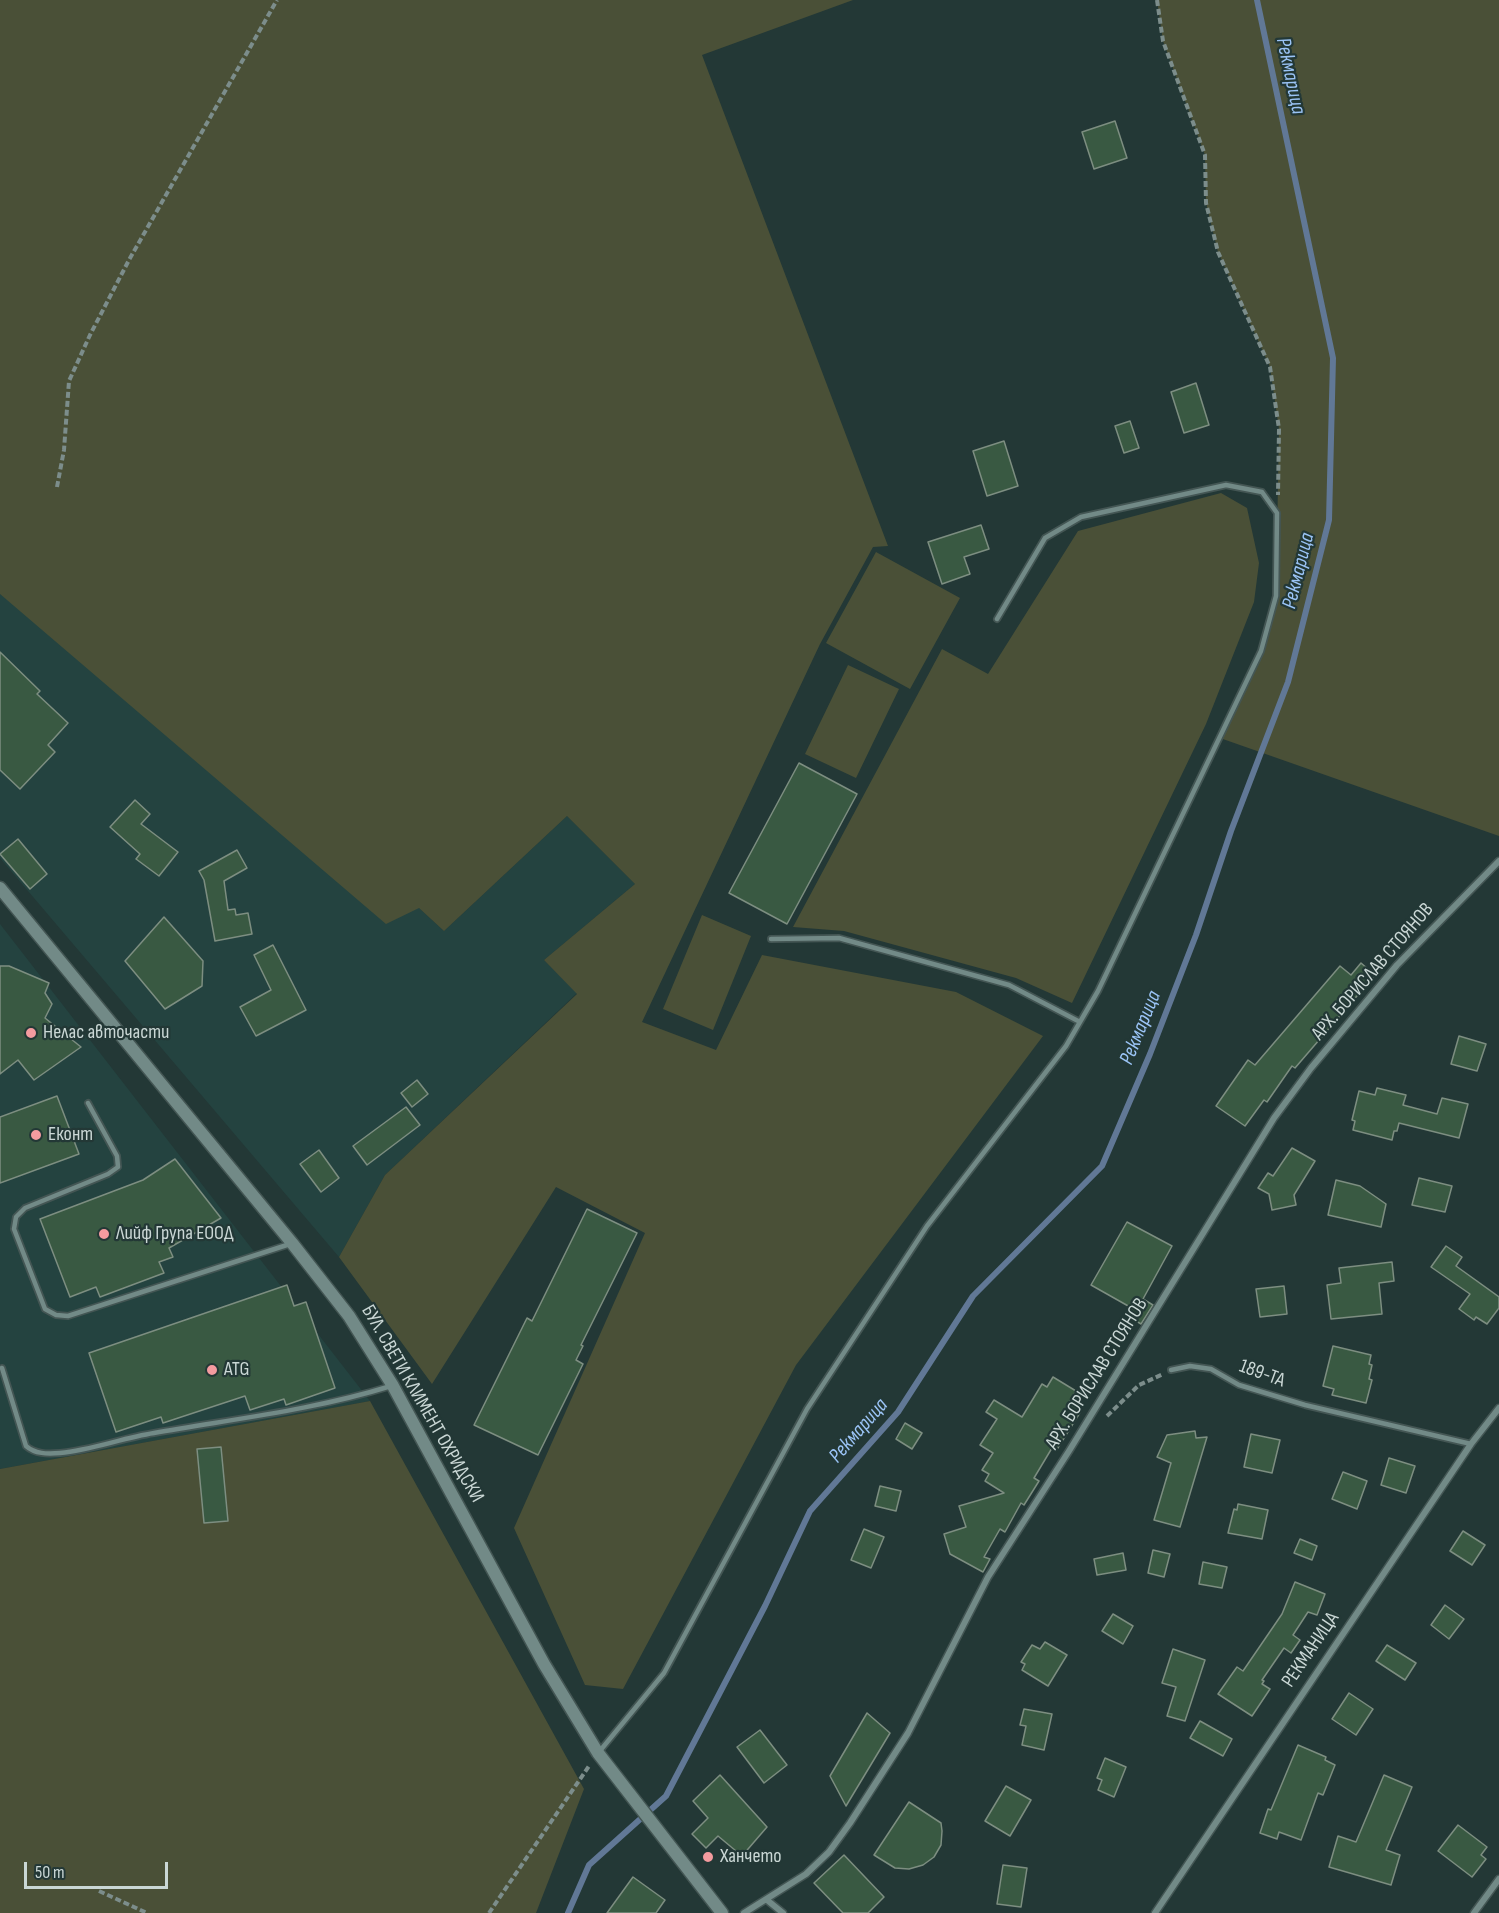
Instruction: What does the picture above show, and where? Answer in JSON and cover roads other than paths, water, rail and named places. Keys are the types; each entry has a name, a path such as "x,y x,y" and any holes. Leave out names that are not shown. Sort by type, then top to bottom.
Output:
{"main road":[{"name":"БУЛ. СВЕТИ КЛИМЕНТ ОХРИДСКИ","path":"0,888 292,1243 349,1316 393,1386 544,1664 598,1753 723,1913"}],"street":[{"name":"АРХ. БОРИСЛАВ СТОЯНОВ","path":"744,1913 806,1874 829,1852 850,1823 908,1733 988,1577 1069,1451 1274,1118 1311,1068 1397,965 1499,861"},
{"name":"РЕКМАНИЦА","path":"1155,1913 1471,1444 1499,1408"},
{"path":"1474,1913 1499,1879"},
{"path":"767,1900 783,1913"}],"lane":[{"path":"598,1753 664,1673 807,1409 927,1226 1066,1046 1098,991 1261,651 1276,597 1277,513 1262,492 1226,485 1081,517 1045,538 997,619"},
{"path":"771,939 839,938 862,944 1009,985 1080,1023"},
{"path":"88,1103 117,1156 118,1167 108,1174 25,1208 16,1217 14,1229 45,1309 56,1315 68,1316 292,1243"},
{"name":"189-ТА","path":"1171,1370 1190,1366 1211,1369 1239,1385 1305,1405 1471,1444"},
{"path":"2,1368 26,1446 40,1453 60,1453 140,1435 349,1399 393,1386"}],"waterway":[{"name":"Рекмарица","path":"568,1913 589,1865 666,1796 765,1606 810,1511 898,1412 973,1296 1102,1166 1150,1054 1196,935 1231,831 1288,682 1329,520 1333,358 1257,0"}],"place":[{"name":"Нелас авточасти","path":"31,1033"},
{"name":"Еконт","path":"36,1135"},
{"name":"Лийф Група ЕООД","path":"104,1234"},
{"name":"ATG","path":"212,1370"},
{"name":"Ханчето","path":"708,1857"}]}
